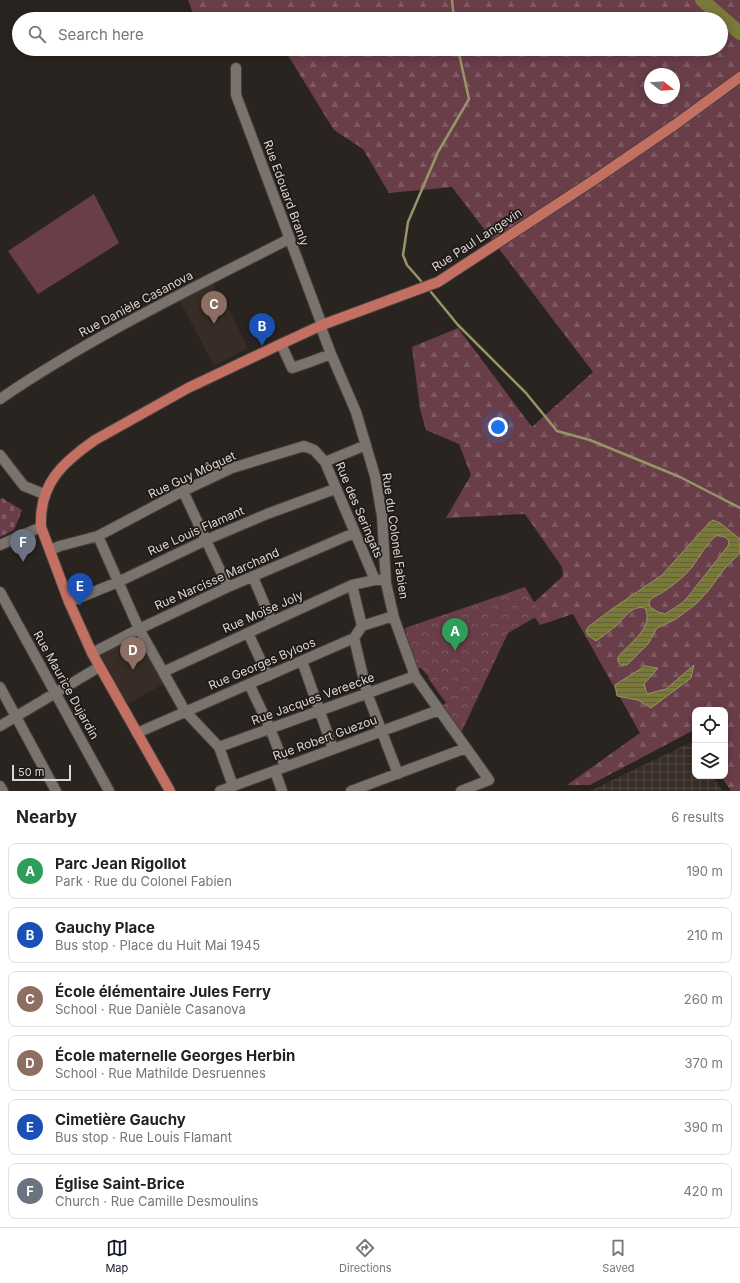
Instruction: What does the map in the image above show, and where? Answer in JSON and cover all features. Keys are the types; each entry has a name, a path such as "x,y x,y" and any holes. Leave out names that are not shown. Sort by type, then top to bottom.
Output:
{"main road":[{"name":"Rue Paul Langevin","path":"41,527 40,514 44,494 59,469 79,451 95,440 188,388 322,325 438,282 594,180 676,124 740,77"},
{"path":"41,527 69,602 92,653 170,791"}],"street":[{"name":"Rue Edouard Branly","path":"236,68 236,95 322,325"},
{"name":"Rue Danièle Casanova","path":"0,399 25,382 96,340 289,239"},
{"name":"Rue du Colonel Fabien","path":"322,325 322,330 331,354 356,412 375,476 382,516 386,580 394,618 415,676 489,780 461,791"},
{"path":"281,344 292,368 331,354"},
{"path":"325,462 366,445"},
{"name":"Rue Guy Môquet","path":"50,550 98,536 183,491 232,468 304,446 314,450 325,462"},
{"path":"0,455 24,486 44,494"},
{"name":"Rue des Seringats","path":"325,462 335,489 375,580"},
{"name":"Rue Louis Flamant","path":"69,602 118,582 206,540 267,514 335,489"},
{"path":"183,491 228,587"},
{"path":"0,545 41,527"},
{"name":"Rue Narcisse Marchand","path":"92,653 228,587 354,533"},
{"path":"98,536 139,629 185,711 219,747 233,786"},
{"path":"252,577 272,622"},
{"path":"375,580 386,580"},
{"name":"Rue Moïse Joly","path":"163,672 352,585 375,580"},
{"path":"352,585 362,626"},
{"name":"Rue Maurice Dujardin","path":"0,592 109,791"},
{"path":"394,618 387,618 362,626 354,638 367,693 398,774"},
{"path":"248,633 268,676"},
{"name":"Rue Georges Byloos","path":"137,733 354,638"},
{"path":"302,661 333,749"},
{"path":"0,726 99,667"},
{"name":"Rue Jacques Vereecke","path":"219,747 415,676"},
{"path":"249,684 270,728 285,767"},
{"path":"0,687 56,791"},
{"name":"Rue Robert Guezou","path":"220,791 439,710"},
{"path":"351,791 466,748"},
{"path":"275,771 282,791"},
{"path":"0,786 3,791"}],"shaded area":[{"path":"213,282 248,348 214,366 179,299"},
{"path":"713,520 720,523 740,539 740,553 725,568 696,604 676,619 657,628 648,644 627,665 621,665 618,662 618,657 639,635 646,622 647,615 645,608 636,608 633,610 617,625 596,641 589,636 586,631 588,627 662,575","holes":["717,535 725,537 729,541 728,546 682,603 665,614 650,607 649,602 655,596 673,585 687,573 713,538"]},
{"path":"137,635 165,683 128,704 100,656 101,653"},
{"path":"694,665 691,678 651,708 638,700 617,696 615,685 645,666 658,668 644,684 647,694 666,689"},
{"path":"691,742 692,779 714,779 723,791 590,791"}],"green space":[{"path":"188,0 740,0 740,791 731,791 723,779 728,779 728,707 692,707 692,731 590,785 567,785 640,733 573,614 540,625 528,608 563,576 562,567 525,514 446,518 471,475 459,444 426,430 420,409 412,347 458,328 532,427 593,372 452,187 389,193 363,149 334,130 288,56 728,56 728,12 192,12"},
{"path":"94,194 119,243 38,294 8,251"},
{"path":"2,498 22,510 14,530 0,537 0,499"},
{"path":"525,587 541,614 508,633 460,735 440,707 446,703 428,678 429,677 421,668 415,668 405,628"}],"waterway":[{"path":"452,0 453,12"},
{"path":"702,0 716,12"},
{"path":"728,23 740,33"},
{"path":"421,281 407,265 403,255 408,222 438,152 469,99 460,56"},
{"path":"431,292 458,325 526,393 557,431 590,440 680,477 740,508"}],"place":[{"name":"École élémentaire Jules Ferry","path":"214,324"},
{"name":"Gauchy Place","path":"262,346"},
{"name":"Église Saint-Brice","path":"23,562"},
{"name":"Cimetière Gauchy","path":"80,606"},
{"name":"Parc Jean Rigollot","path":"455,651"},
{"name":"École maternelle Georges Herbin","path":"133,670"}]}
